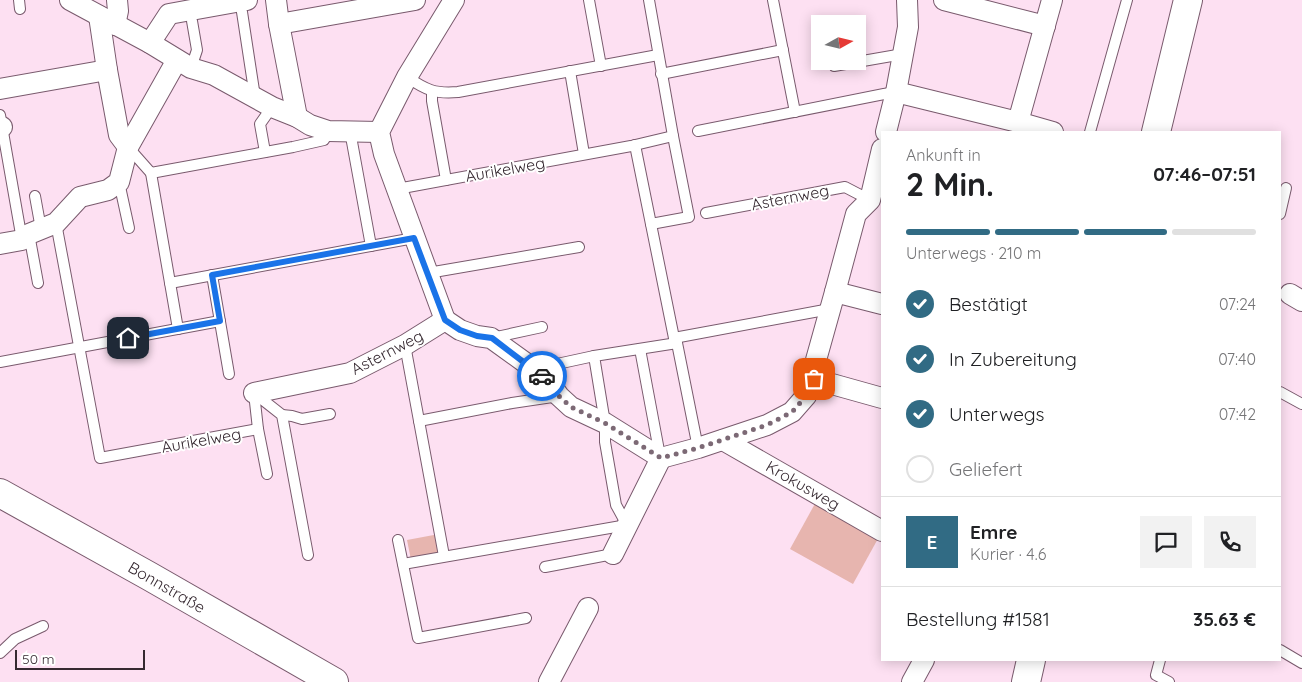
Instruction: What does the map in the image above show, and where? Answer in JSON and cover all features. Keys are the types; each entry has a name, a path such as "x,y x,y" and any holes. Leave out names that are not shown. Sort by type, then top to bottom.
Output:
{"main road":[{"path":"1156,131 1188,0"},
{"name":"Bonnstraße","path":"0,493 334,682"},
{"path":"1026,682 1032,661"}],"street":[{"path":"70,0 150,43 184,64 214,75 310,125 328,131 379,132"},
{"path":"117,0 118,11 107,21 106,70 119,135 128,147"},
{"path":"276,0 297,117"},
{"path":"279,24 414,0"},
{"path":"454,0 407,77 379,132 384,154 445,320 460,330 477,336 492,338 549,382 559,396 571,407 605,423 661,458 724,440 767,425 792,412 806,396 814,379 816,360 856,214 876,203 881,158"},
{"path":"886,131 896,92 908,27 907,0"},
{"path":"944,0 1045,26"},
{"path":"1018,122 1052,0"},
{"path":"150,43 169,14 244,6"},
{"path":"0,244 37,232 80,197 108,190 119,182 128,147 184,64"},
{"path":"0,89 106,70"},
{"path":"896,92 1049,131"},
{"path":"832,301 881,304"},
{"name":"Asternweg","path":"254,393 350,373 405,345 445,320"},
{"path":"814,379 881,398"},
{"name":"Krokusweg","path":"724,440 881,530"},
{"path":"613,554 661,458"},
{"path":"550,682 588,608"},
{"path":"912,682 923,661"}],"lane":[{"path":"589,0 601,66"},
{"path":"649,0 672,136 689,217 651,224"},
{"path":"773,0 795,112"},
{"path":"1090,131 1127,0"},
{"path":"244,6 264,102 260,124 265,152"},
{"path":"184,64 197,50 192,21"},
{"path":"661,74 783,50"},
{"path":"866,60 903,54"},
{"path":"407,77 432,91 443,93 458,92 658,55"},
{"path":"570,72 584,154"},
{"path":"432,91 432,101 446,180"},
{"path":"698,131 896,92"},
{"path":"1,123 37,232"},
{"path":"151,173 324,140 328,131"},
{"path":"350,132 371,246"},
{"name":"Aurikelweg","path":"397,189 635,145 672,136"},
{"path":"635,145 698,448"},
{"path":"128,147 151,173 178,329"},
{"path":"119,182 129,228"},
{"name":"Asternweg","path":"706,214 844,187 876,203"},
{"path":"1281,210 1286,188"},
{"path":"35,196 38,283"},
{"name":"Aurikelweg","path":"37,232 78,348 100,458 258,429 254,393"},
{"path":"170,283 414,238"},
{"path":"428,274 579,246"},
{"path":"212,275 229,374"},
{"path":"534,369 594,356 640,349 832,301"},
{"path":"0,362 220,321"},
{"path":"492,338 542,327"},
{"path":"405,345 444,556"},
{"path":"640,349 661,458"},
{"path":"403,564 627,525 616,505 605,442 605,423 594,356"},
{"path":"254,393 282,415 302,419 330,414"},
{"path":"1281,393 1302,404"},
{"path":"419,422 512,403 559,396"},
{"path":"282,415 308,555"},
{"path":"258,429 267,474"},
{"path":"398,540 418,638 526,618"},
{"path":"545,567 613,554"},
{"path":"0,653 15,639 43,626"},
{"path":"1281,651 1302,663"},
{"path":"1160,661 1156,675 1169,682"}],"shaded area":[{"path":"817,500 880,535 853,584 790,549"},
{"path":"439,534 443,554 411,560 407,540"}],"way so far":[{"path":"542,376 571,407 605,423 661,458 767,425 792,412 806,396 814,379"}],"route":[{"path":"128,338 220,321 212,275 414,238 445,320 460,330 477,336 492,338 542,376"}]}
